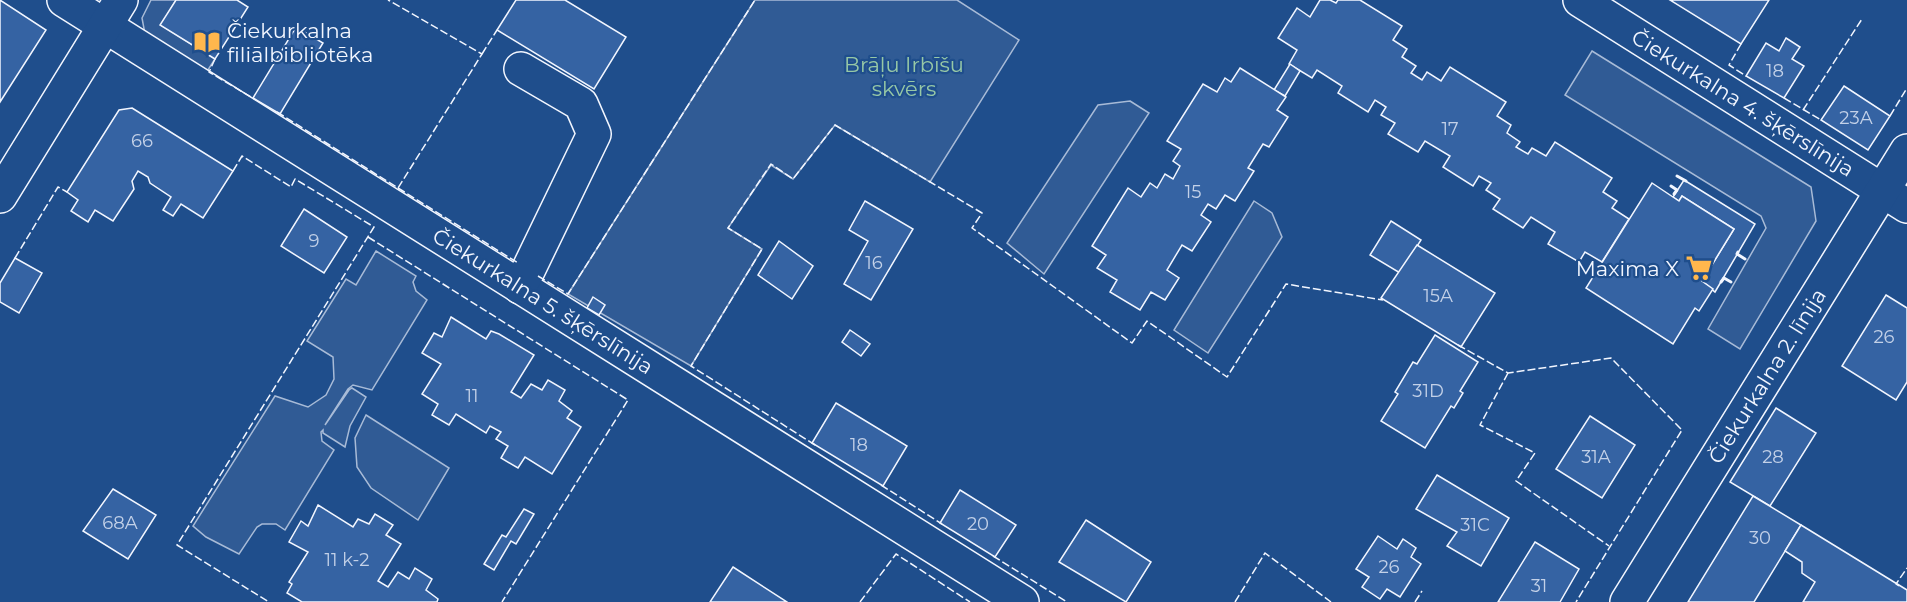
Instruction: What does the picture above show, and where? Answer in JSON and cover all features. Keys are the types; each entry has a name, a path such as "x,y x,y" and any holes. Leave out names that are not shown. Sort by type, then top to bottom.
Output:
{"street":[{"name":"Čiekurkalna 5. šķērslīnija","path":"64,0 113,13 520,287 1022,602"},
{"name":"Čiekurkalna 4. šķērslīnija","path":"1580,0 1895,198"},
{"path":"0,196 113,13"},
{"path":"520,287 594,134 581,104 522,69"},
{"name":"Čiekurkalna 2. līnija","path":"1627,602 1895,198 1907,151"}],"shaded area":[{"path":"151,0 176,0 161,25 215,59 206,73 145,34 142,18"},
{"name":"Brāļu Irbīšu skvērs","path":"755,0 957,0 1019,40 930,182 835,125 793,179 771,165 728,228 762,249 691,366 568,294"},
{"path":"1592,51 1811,187 1816,221 1740,349 1708,329 1766,228 1761,216 1565,95"},
{"path":"1130,101 1149,113 1044,274 1007,243 1098,105"},
{"path":"1254,201 1272,213 1282,237 1208,353 1174,330"},
{"path":"376,251 416,276 413,282 416,291 427,300 372,390 353,385 348,389 325,425 349,390 352,388 366,397 350,426 345,447 323,433 323,430 321,432 322,441 334,450 285,530 276,524 262,524 257,527 239,554 206,537 193,526 275,396 308,407 326,395 334,379 333,357 307,341 346,279 356,285"},
{"path":"366,415 449,468 418,520 371,488 357,467 355,438"}],"building":[{"path":"0,0 46,30 0,102"},
{"name":"Čiekurkalna filiālbibliotēka","path":"176,0 237,0 248,7 215,59 160,25"},
{"path":"516,0 565,0 626,37 594,89 497,30"},
{"path":"1320,0 1330,0 1336,3 1338,0 1360,0 1402,26 1393,40 1407,49 1402,57 1416,66 1411,73 1422,80 1427,72 1441,81 1450,67 1506,102 1497,116 1511,125 1507,133 1520,142 1516,147 1528,154 1532,148 1546,156 1555,142 1612,178 1603,192 1617,201 1612,208 1629,219 1602,262 1585,252 1579,262 1548,244 1555,232 1531,217 1523,228 1493,209 1500,199 1486,190 1491,183 1479,176 1473,186 1443,167 1450,156 1425,141 1418,152 1388,134 1395,123 1381,115 1386,107 1375,100 1368,112 1338,93 1342,86 1317,70 1312,78 1289,64 1297,50 1278,38 1297,8 1310,17"},
{"path":"1670,0 1769,0 1741,44"},
{"path":"296,27 323,43 280,114 253,98"},
{"path":"1786,38 1800,47 1792,59 1804,66 1784,98 1746,76 1766,43 1779,51"},
{"path":"1290,64 1300,71 1285,96 1274,90"},
{"path":"1240,68 1286,97 1277,110 1288,117 1269,147 1263,144 1248,168 1254,171 1235,201 1225,195 1216,209 1208,204 1201,215 1211,222 1192,251 1182,245 1167,270 1179,278 1165,300 1151,292 1140,310 1110,292 1117,280 1097,268 1106,255 1092,246 1128,188 1141,197 1150,183 1157,188 1165,174 1173,179 1180,166 1173,161 1181,149 1167,141 1203,84 1217,92 1225,78 1231,82"},
{"path":"1844,86 1890,116 1868,150 1821,120"},
{"path":"132,108 233,171 203,218 181,204 173,216 163,210 171,197 150,183 148,177 138,171 132,181 134,189 113,221 95,210 88,222 71,211 78,200 67,192 119,110"},
{"path":"1684,180 1755,224 1715,292 1702,281 1734,229 1682,196 1679,201 1673,197"},
{"path":"1652,183 1679,201 1682,196 1734,229 1702,281 1713,289 1699,311 1695,308 1673,344 1586,288"},
{"path":"865,201 913,229 871,300 844,284 868,241 849,230"},
{"path":"304,209 347,237 324,273 281,246"},
{"path":"1391,221 1421,240 1400,273 1370,255"},
{"path":"779,241 813,266 792,299 758,275"},
{"path":"1417,245 1495,293 1461,347 1381,298"},
{"path":"15,258 42,273 19,313 0,302 0,283"},
{"path":"1886,295 1907,308 1907,382 1896,400 1842,366"},
{"path":"593,297 605,305 599,315 587,308"},
{"path":"451,317 486,339 491,331 534,355 511,392 521,398 531,384 542,390 548,380 565,390 559,401 572,411 567,418 581,427 552,474 525,457 518,468 501,458 508,446 496,439 501,432 490,426 486,433 456,414 449,425 432,415 438,404 422,394 441,364 422,353 434,333 442,337"},
{"path":"850,330 870,344 861,356 842,342"},
{"path":"1435,335 1478,362 1460,391 1463,393 1454,408 1451,406 1425,448 1381,421 1398,394 1395,392 1413,362 1417,364"},
{"path":"836,403 907,446 883,486 812,443"},
{"path":"1776,408 1816,433 1770,506 1730,482"},
{"path":"1590,416 1635,445 1602,498 1556,469"},
{"path":"1437,475 1509,518 1481,566 1447,546 1457,532 1416,509"},
{"path":"113,489 156,515 128,559 83,531"},
{"path":"960,490 1016,525 995,557 940,523"},
{"path":"1753,496 1801,525 1754,602 1688,602"},
{"path":"318,505 353,527 358,519 369,524 375,514 393,525 386,535 401,544 378,581 388,587 398,572 409,579 415,568 432,579 426,590 438,599 437,602 302,602 287,593 292,584 289,582 308,552 289,542 301,521 308,526"},
{"path":"524,509 534,514 516,544 511,541 494,570 484,564 502,535 506,537"},
{"path":"1086,520 1151,562 1126,602 1059,562"},
{"path":"1801,525 1907,590 1907,602 1803,602 1815,582 1802,573 1802,562 1785,551"},
{"path":"1378,536 1397,549 1403,539 1416,548 1411,557 1421,564 1400,597 1387,589 1380,599 1362,587 1369,577 1356,569"},
{"path":"1535,542 1579,569 1560,602 1498,602"},
{"path":"733,567 787,602 710,602"}],"fence":[{"path":"277,112 398,188 482,54 388,0"},
{"path":"538,276 568,294 755,0"},
{"path":"1803,110 1862,19"},
{"path":"482,54 497,30"},
{"path":"1741,44 1729,65 1746,76"},
{"path":"215,59 209,72 256,100"},
{"path":"1890,116 1907,88"},
{"path":"1784,98 1821,120"},
{"path":"815,445 691,366 762,249 728,228 771,164 793,179 835,125 982,213 972,228 1132,343 1147,321 1227,377 1286,284 1383,300"},
{"path":"233,171 242,156 291,187 295,179 374,227 177,545 269,602"},
{"path":"15,258 58,187 67,192"},
{"path":"398,188 518,263"},
{"path":"368,237 628,400 502,602"},
{"path":"1458,345 1508,373 1611,358 1682,430 1576,602"},
{"path":"1508,373 1480,425 1535,453 1516,481 1609,546"},
{"path":"881,485 942,524"},
{"path":"1235,602 1265,553 1331,602"},
{"path":"860,602 896,554 970,602"},
{"path":"993,556 1067,602"},
{"path":"1899,586 1896,584 1907,568"},
{"path":"1415,602 1422,591"}],"wall":[{"path":"1677,176 1686,181"},
{"path":"1671,186 1677,190 1674,194"},
{"path":"1738,252 1737,254 1745,259"},
{"path":"1721,282 1724,278 1731,282"}],"place":[{"name":"Čiekurkalna filiālbibliotēka","path":"207,42"},
{"name":"Maxima X","path":"1699,268"}]}
